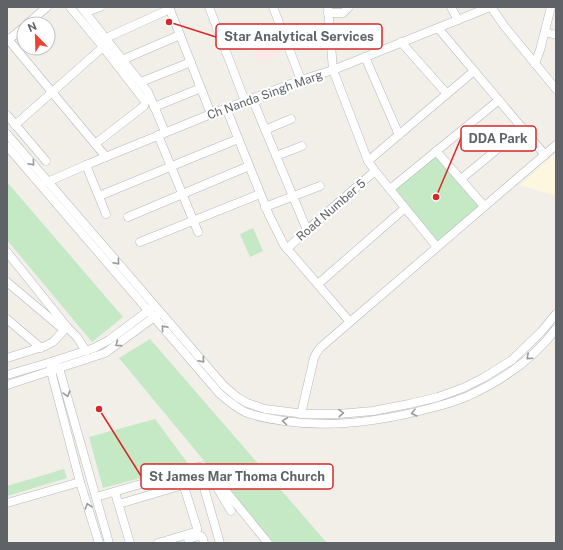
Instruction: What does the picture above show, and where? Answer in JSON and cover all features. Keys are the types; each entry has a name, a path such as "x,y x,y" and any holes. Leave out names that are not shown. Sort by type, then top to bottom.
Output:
{"street":[{"path":"36,16 47,7"},
{"path":"70,7 104,47 145,103 144,106 95,144"},
{"path":"100,7 84,10 148,92 154,107 171,166 198,232"},
{"path":"209,7 249,100 265,130 307,230"},
{"path":"273,7 301,80"},
{"path":"349,7 343,13 328,10 332,70 368,161 437,247"},
{"path":"451,7 458,20"},
{"path":"490,7 556,89"},
{"name":"Ch Nanda Singh Marg","path":"44,184 86,165 226,108 332,70 490,7"},
{"path":"535,64 551,7"},
{"path":"106,38 170,8 211,114"},
{"path":"438,28 545,154"},
{"path":"545,32 556,35"},
{"path":"16,34 8,40 106,157"},
{"path":"122,60 180,35"},
{"path":"401,42 447,94"},
{"path":"15,125 104,47"},
{"path":"365,57 399,135"},
{"path":"141,82 191,62"},
{"path":"368,161 474,71"},
{"path":"154,107 201,88"},
{"path":"390,189 499,100"},
{"path":"226,108 265,207 287,249"},
{"path":"7,115 46,161"},
{"path":"265,130 291,119"},
{"path":"461,179 522,128"},
{"path":"7,134 44,184"},
{"path":"99,196 238,139"},
{"path":"301,414 314,358 317,352 556,145"},
{"path":"7,146 44,184 155,311 224,386 246,403 301,414 338,414 373,411 438,397 463,388 483,378 512,360 541,332 556,314"},
{"path":"276,156 302,146"},
{"path":"436,151 484,206"},
{"path":"86,165 106,214"},
{"path":"128,217 249,166"},
{"name":"Road Number 5","path":"350,322 287,249 375,171"},
{"path":"265,207 320,186"},
{"path":"140,242 260,194"},
{"path":"318,284 405,208"},
{"path":"7,252 66,328"},
{"path":"7,282 77,337 86,351"},
{"path":"7,375 86,351 109,340 155,311"},
{"path":"7,385 105,353 155,311"},
{"path":"155,311 219,392 232,405 245,412 263,418 304,424 375,420 410,414 466,397 488,386 517,367 547,341 556,329"},
{"path":"7,319 42,348"},
{"path":"7,358 42,348 53,342 66,328"},
{"path":"51,362 59,368 109,543"},
{"path":"51,362 51,371 80,482 99,543"},
{"path":"318,414 318,423"},
{"path":"96,499 117,500 182,481 203,466 208,469 268,543"},
{"path":"96,499 197,471 205,471 232,511"},
{"path":"197,471 215,543"},
{"path":"197,471 220,543"},
{"path":"158,543 195,532 197,528 182,481"},
{"path":"7,503 80,482"},
{"path":"117,500 130,543"},
{"path":"176,543 196,537 203,540 212,533"}],"shaded area":[{"path":"278,26 282,52 257,63 252,38"},
{"path":"556,153 556,196 520,185"}],"green space":[{"path":"436,154 482,204 437,245 390,190"},
{"path":"7,182 123,317 92,342 7,240"},
{"path":"253,228 263,251 250,257 240,234"},
{"path":"150,339 327,543 272,543 119,358"},
{"path":"155,419 189,465 103,488 89,437"},
{"path":"64,469 67,478 7,496 7,486"}],"place":[{"name":"Star Analytical Services","path":"169,22"},
{"name":"DDA Park","path":"436,197"},
{"name":"St James Mar Thoma Church","path":"99,409"}]}
